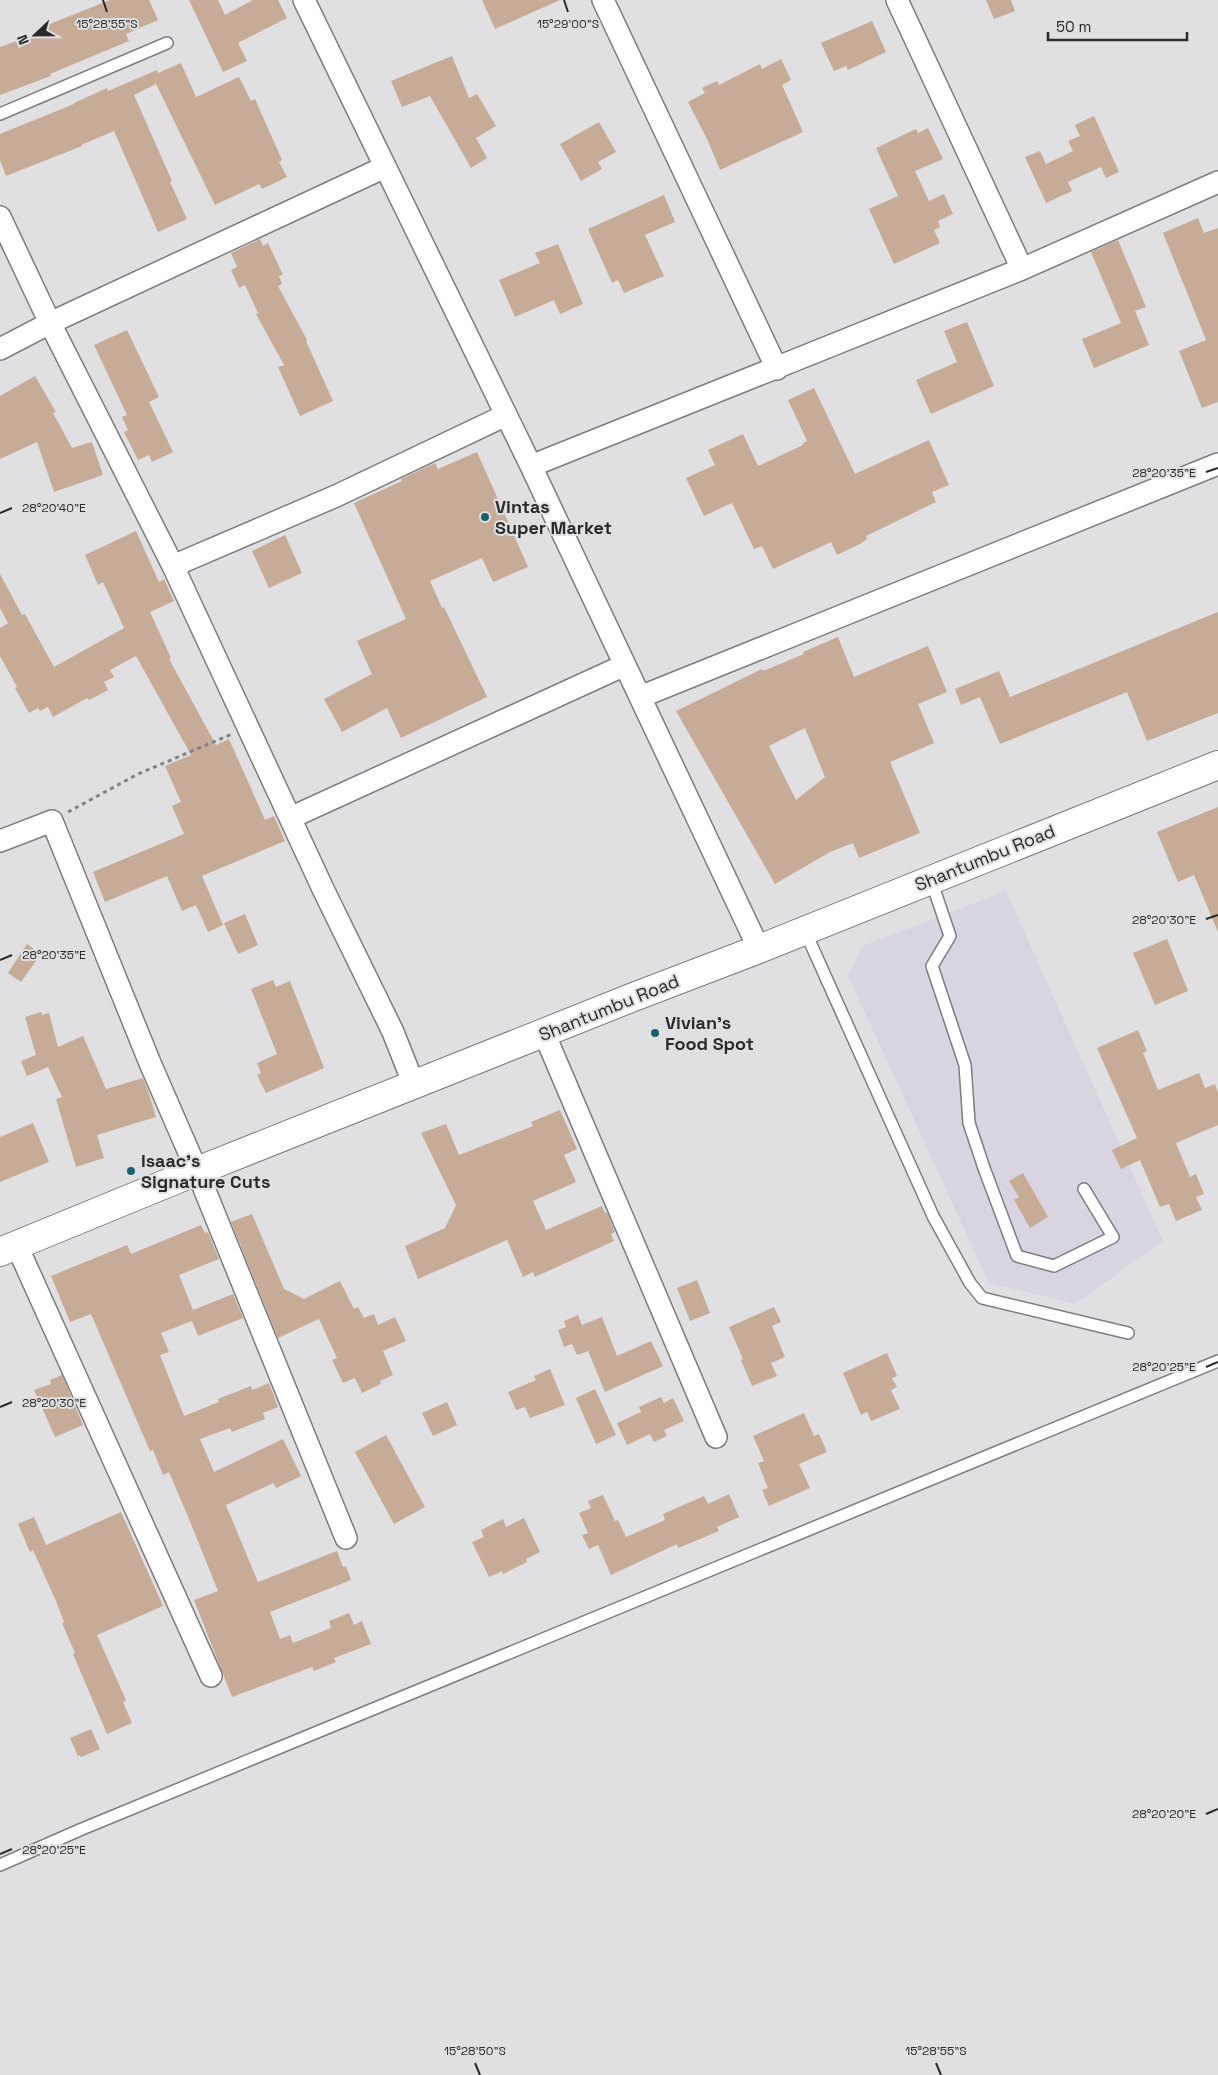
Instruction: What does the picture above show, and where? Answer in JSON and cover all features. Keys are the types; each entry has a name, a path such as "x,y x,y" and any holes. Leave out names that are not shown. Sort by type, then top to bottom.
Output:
{"street":[{"path":"304,0 531,466 759,949"},
{"path":"603,0 777,369"},
{"path":"897,0 1022,268"},
{"path":"0,349 50,323 385,168"},
{"path":"531,466 777,369 1022,268 1218,182"},
{"path":"0,217 50,323 173,566 290,818 393,1032 414,1086"},
{"path":"173,566 336,496 506,415"},
{"path":"640,697 1218,464"},
{"path":"290,818 625,665"},
{"name":"Shantumbu Road","path":"9,1249 197,1171 1218,765"},
{"path":"0,840 52,821 346,1538"},
{"path":"544,1033 716,1436"},
{"path":"9,1249 211,1676"}],"lane":[{"path":"0,114 166,43"},
{"path":"931,880 950,936 932,966 965,1065 969,1123 1017,1256 1054,1266 1113,1237 1084,1190"},
{"path":"805,930 933,1216 970,1283 982,1298 1128,1333"},
{"path":"0,1865 82,1829 1218,1361"}],"path":[{"path":"52,821 138,774 248,727"}],"shaded area":[{"path":"1006,891 1163,1241 1075,1304 989,1283 848,976 862,946"}],"building":[{"path":"110,0 149,0 158,20 126,34 129,41 50,74 51,76 0,95 0,47 44,31 42,27"},
{"path":"189,0 218,0 225,15 253,0 278,0 287,18 238,43 247,61 223,72"},
{"path":"482,0 560,0 495,29"},
{"path":"986,0 1011,0 1015,11 994,19"},
{"path":"872,21 886,52 848,70 846,66 834,71 821,43"},
{"path":"452,56 469,98 477,94 496,126 476,138 487,158 471,168 430,96 402,107 391,81"},
{"path":"781,59 791,80 782,85 803,132 720,170 688,102 705,93 702,88 717,81 719,85 760,64 762,69"},
{"path":"181,63 196,97 239,77 251,101 255,99 282,160 279,162 287,177 262,189 259,184 215,205 156,84 134,95 187,219 158,232 114,131 82,146 6,176 0,160 0,134 74,104 107,88 108,91 157,70 158,73"},
{"path":"1094,116 1119,172 1106,178 1101,167 1068,182 1072,191 1046,203 1025,157 1040,151 1046,164 1073,151 1068,141 1080,136 1075,125"},
{"path":"599,122 616,152 598,162 602,169 581,181 560,144"},
{"path":"928,128 943,159 915,171 929,201 944,194 953,214 938,221 940,227 934,230 940,243 894,264 869,209 898,196 876,148 916,129 918,133"},
{"path":"664,195 675,222 645,235 664,276 624,293 618,280 612,283 588,229"},
{"path":"1198,218 1204,233 1218,228 1218,402 1202,408 1179,351 1206,340 1163,233"},
{"path":"260,239 263,246 268,243 283,275 279,276 282,284 278,286 307,340 333,401 300,416 278,367 284,365 256,314 258,313 245,285 239,288 231,270 237,267 231,253"},
{"path":"1118,240 1146,307 1135,311 1149,345 1094,368 1082,339 1121,323 1091,252"},
{"path":"558,244 583,304 560,314 554,300 515,317 499,280 540,263 535,253"},
{"path":"967,322 994,386 931,414 916,380 957,362 944,331"},
{"path":"127,330 159,397 149,402 173,452 152,462 149,455 138,460 124,432 128,430 122,417 127,415 94,345"},
{"path":"35,376 56,412 53,413 72,448 92,442 103,475 54,492 37,442 0,459 0,396"},
{"path":"814,388 855,474 929,440 949,485 932,492 936,502 866,536 867,539 860,544 837,555 831,542 773,569 762,546 754,549 732,503 704,516 686,478 715,465 708,450 743,434 758,466 803,445 807,441 788,400"},
{"path":"477,452 528,567 493,582 482,558 430,581 487,697 401,738 387,708 342,732 324,699 372,674 357,641 406,619 354,503 402,481 401,479 435,463 438,469"},
{"path":"136,531 159,582 164,579 174,601 150,612 171,658 169,659 216,745 229,739 265,820 274,816 285,841 202,876 223,925 208,932 196,905 182,911 167,876 105,902 93,872 184,834 172,806 181,802 165,766 191,755 136,656 110,670 114,677 104,682 108,690 89,700 87,698 53,717 48,707 40,711 38,708 29,713 0,656 0,628 8,623 0,608 0,574 22,615 25,614 54,667 124,628 103,582 98,585 85,555"},
{"path":"285,535 302,573 269,588 252,551"},
{"path":"1218,612 1218,713 1147,741 1127,692 1000,744 980,697 961,705 955,689 999,671 1010,697"},
{"path":"838,637 854,677 928,646 947,692 918,704 934,743 890,762 920,833 859,858 853,843 830,852 775,884 676,711 762,669 763,671 804,654 803,652","holes":["805,728 825,777 796,800 769,746"]},
{"path":"1218,807 1218,932 1194,875 1178,882 1157,832"},
{"path":"245,914 258,945 238,954 224,923"},
{"path":"1167,939 1188,991 1155,1005 1133,953"},
{"path":"27,944 41,954 21,982 8,973"},
{"path":"273,980 276,987 290,981 324,1068 266,1093 257,1075 261,1073 257,1063 277,1054 251,989"},
{"path":"41,1012 42,1015 49,1013 58,1047 83,1036 106,1089 143,1078 156,1117 97,1135 104,1158 76,1167 56,1099 62,1097 48,1067 27,1076 21,1061 36,1055 25,1017"},
{"path":"1138,1030 1147,1051 1143,1053 1158,1090 1199,1073 1205,1088 1215,1084 1218,1093 1218,1125 1176,1143 1190,1177 1196,1174 1204,1194 1196,1197 1202,1210 1176,1221 1169,1204 1160,1207 1140,1160 1121,1169 1112,1150 1137,1138 1097,1048"},
{"path":"560,1110 577,1149 564,1155 576,1182 533,1201 546,1230 602,1206 605,1213 607,1212 615,1232 611,1234 614,1241 535,1277 533,1272 523,1277 507,1240 418,1279 405,1246 445,1228 456,1205 421,1133 446,1124 459,1155 533,1126 531,1122"},
{"path":"33,1123 49,1162 0,1182 0,1137"},
{"path":"1023,1173 1048,1217 1030,1228 1014,1200 1019,1197 1009,1181"},
{"path":"252,1214 284,1289 304,1299 340,1281 354,1309 358,1307 364,1318 374,1314 378,1325 395,1317 406,1341 383,1351 393,1375 380,1381 381,1384 362,1393 355,1378 343,1383 332,1360 337,1358 319,1319 278,1338 231,1222"},
{"path":"201,1225 205,1233 208,1232 219,1259 179,1275 193,1310 233,1294 243,1318 198,1336 192,1321 161,1333 169,1352 160,1355 184,1416 219,1402 218,1399 251,1386 252,1390 269,1383 278,1407 263,1413 265,1419 232,1432 230,1428 200,1439 214,1472 283,1439 301,1476 276,1488 273,1483 226,1505 258,1582 337,1551 343,1567 346,1566 351,1580 270,1612 280,1639 290,1635 293,1643 331,1628 329,1621 349,1613 354,1625 362,1621 371,1644 334,1658 336,1662 314,1671 312,1667 232,1697 194,1600 218,1591 169,1472 163,1475 153,1450 150,1451 91,1314 70,1322 51,1276 127,1245 131,1254"},
{"path":"697,1280 710,1313 690,1321 677,1288"},
{"path":"774,1307 781,1322 772,1326 785,1357 771,1363 777,1376 752,1386 729,1327"},
{"path":"578,1315 582,1325 602,1317 617,1356 651,1341 663,1366 605,1392 588,1351 577,1355 572,1344 564,1347 558,1330 566,1327 564,1321"},
{"path":"887,1353 897,1376 892,1378 897,1387 891,1390 900,1409 871,1421 867,1412 861,1415 843,1373"},
{"path":"550,1369 565,1405 530,1418 525,1407 516,1410 508,1392 536,1380 534,1376"},
{"path":"62,1375 83,1425 55,1437 34,1390 51,1384 50,1380"},
{"path":"595,1389 616,1435 596,1444 576,1398"},
{"path":"661,1397 664,1403 673,1398 684,1421 664,1430 667,1436 654,1442 650,1434 627,1445 617,1423 641,1412 639,1407"},
{"path":"447,1402 457,1425 433,1436 422,1413"},
{"path":"804,1413 814,1436 819,1434 827,1452 799,1464 810,1488 769,1506 762,1490 768,1488 758,1463 764,1461 753,1436"},
{"path":"386,1435 425,1507 394,1524 355,1452"},
{"path":"729,1494 739,1517 717,1527 719,1531 678,1548 677,1544 611,1575 598,1545 589,1549 582,1535 588,1533 579,1513 591,1508 588,1501 603,1495 615,1521 618,1520 626,1537 665,1520 663,1514 704,1496 708,1504"},
{"path":"121,1512 163,1606 97,1635 126,1700 123,1702 132,1723 107,1734 73,1654 75,1653 62,1623 64,1622 56,1601 33,1550 30,1552 18,1524 34,1517 46,1545"},
{"path":"524,1518 540,1552 526,1559 527,1562 503,1574 502,1571 489,1577 472,1542 484,1537 481,1530 503,1519 506,1527"},
{"path":"91,1729 100,1749 81,1757 80,1755 78,1756 70,1738"}],"place":[{"name":"Vintas Super Market","path":"485,517"},
{"name":"Vivian’s Food Spot","path":"655,1033"},
{"name":"Isaac's Signature Cuts","path":"131,1171"}]}
